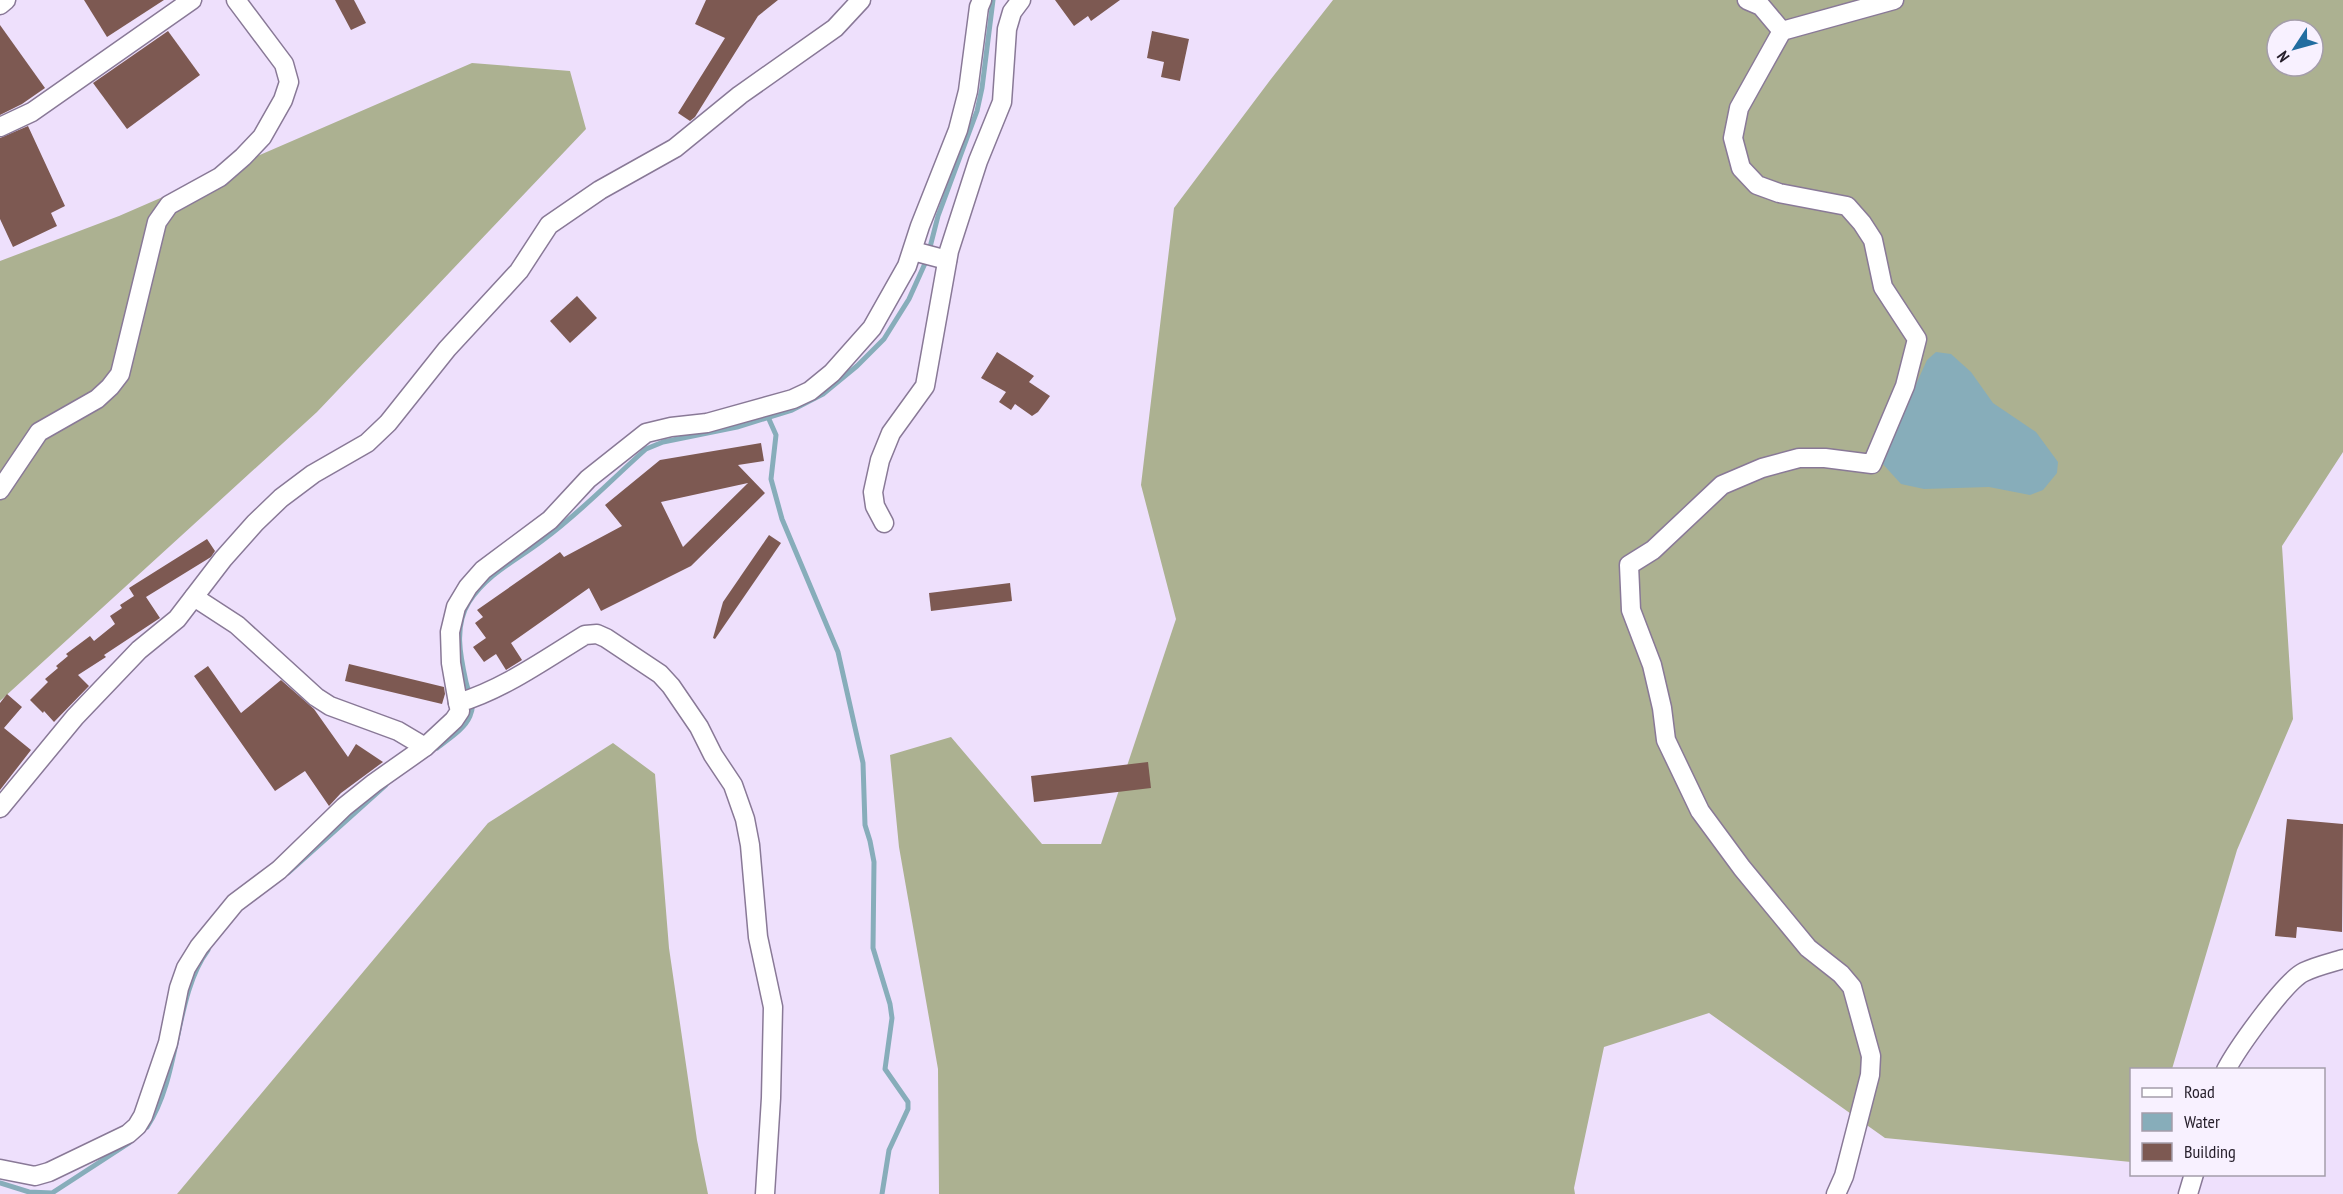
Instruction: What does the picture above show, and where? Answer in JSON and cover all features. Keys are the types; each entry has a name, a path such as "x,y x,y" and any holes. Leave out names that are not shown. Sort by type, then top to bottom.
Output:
{"street":[{"path":"0,5 6,0"},
{"path":"0,127 32,112 192,0"},
{"path":"0,490 39,432 97,399 120,374 158,222 169,204 220,177 243,157 262,137 283,100 289,82 284,64 236,0"},
{"path":"0,808 75,717 139,650 177,619 223,559 281,498 313,474 367,442 388,423 447,349 519,271 549,225 566,211 600,190 675,148 740,94 835,28 861,0"},
{"path":"884,523 875,506 873,492 880,460 891,434 925,386 929,255 920,226 958,130 968,91 979,7 982,0"},
{"path":"468,700 451,663 450,632 456,607 468,587 483,570 550,520 588,479 646,433 671,427 707,423 793,399 810,391 832,373 872,328 907,266 929,255 978,161 1002,102 1007,29 1012,12 1021,0"},
{"path":"1747,0 1761,6 1782,31"},
{"path":"1836,1194 1844,1176 1870,1075 1871,1056 1852,987 1841,974 1808,948 1742,868 1700,811 1666,740 1662,708 1652,665 1631,610 1629,565 1653,550 1722,485 1762,468 1799,458 1826,458 1872,464 1905,386 1917,339 1883,287 1873,240 1847,206 1779,193 1757,184 1741,168 1733,138 1739,108 1782,31 1894,0"},
{"path":"194,597 237,625 316,697 330,706 398,731 425,747"},
{"path":"0,1169 35,1176 49,1172 128,1134 137,1126 161,1069 186,968 199,947 235,903 279,870 344,807 425,747 454,720 468,700 514,678 585,635 597,634 660,674 671,686 699,727 713,755 733,785 745,819 750,845 758,937 773,1007 771,1098 765,1194"},
{"path":"2227,1068 2244,1040 2295,979 2302,973 2343,959"},
{"path":"2188,1194 2193,1176"}],"green space":[{"path":"1333,0 2343,0 2343,452 2282,546 2293,719 2237,850 2172,1068 2130,1068 2130,1162 1885,1138 1709,1013 1604,1047 1574,1188 1575,1194 939,1194 938,1069 899,847 890,755 951,737 1042,844 1101,844 1176,619 1141,485 1174,208"},
{"path":"472,63 570,71 586,129 317,412 0,701 0,261 119,216"},
{"path":"613,743 655,774 669,948 697,1140 708,1194 177,1194 488,823"}],"water":[{"path":"1936,352 1951,354 1971,372 1993,403 2036,432 2058,462 2057,473 2043,490 2030,495 1989,487 1924,489 1901,484 1881,462 1927,360"}],"building":[{"path":"84,0 164,0 107,37"},
{"path":"335,0 354,0 366,23 351,30"},
{"path":"706,0 778,0 758,16 695,117 690,121 678,113 725,38 695,24"},
{"path":"1055,0 1120,0 1091,21 1088,16 1074,26"},
{"path":"0,25 45,88 22,104 0,115"},
{"path":"168,31 200,75 127,129 93,83"},
{"path":"1152,31 1189,39 1180,81 1161,77 1164,62 1147,58"},
{"path":"28,126 65,206 51,213 57,226 13,247 0,219 0,138"},
{"path":"577,296 597,318 570,343 550,321"},
{"path":"997,352 1034,376 1029,382 1050,396 1032,416 1015,404 1011,410 999,402 1006,392 981,378"},
{"path":"761,443 764,461 738,465 765,493 691,566 601,611 589,588 511,643 522,660 506,670 496,654 484,662 473,647 486,638 475,623 483,617 477,610 560,552 564,557 622,526 605,505 660,460","holes":["748,483 683,547 661,502"]},
{"path":"769,535 781,543 715,639 713,638 723,602"},
{"path":"207,539 215,551 211,557 146,597 160,618 78,675 89,686 54,722 30,700 48,682 45,679 58,668 56,666 68,656 66,654 90,636 94,641 115,624 110,616 122,608 120,605 134,596 129,588"},
{"path":"1010,583 1012,601 931,611 929,593"},
{"path":"349,664 444,687 445,694 442,704 345,681"},
{"path":"208,666 241,713 281,680 314,709 348,757 356,744 383,762 341,793 329,806 305,771 275,791 194,676"},
{"path":"7,694 22,707 4,728 31,750 0,790 0,703"},
{"path":"1148,762 1151,788 1034,802 1031,776"},
{"path":"2287,819 2343,824 2342,932 2297,927 2296,938 2275,936"}],"waterway":[{"path":"437,748 464,726 472,711 462,661 461,621 469,602 485,583 570,519 646,449 663,442 737,427 792,410 823,394 857,366 884,339 909,299 927,259 938,216 977,111 993,0"},
{"path":"768,417 776,435 771,479 782,519 838,652 863,763 865,825 874,862 873,948 892,1018 885,1069 908,1102 908,1109 889,1150 882,1194"},
{"path":"288,873 386,785"},
{"path":"147,1127 158,1107 166,1084 189,990 208,950"},
{"path":"0,1183 29,1192 52,1193 129,1143"}]}
